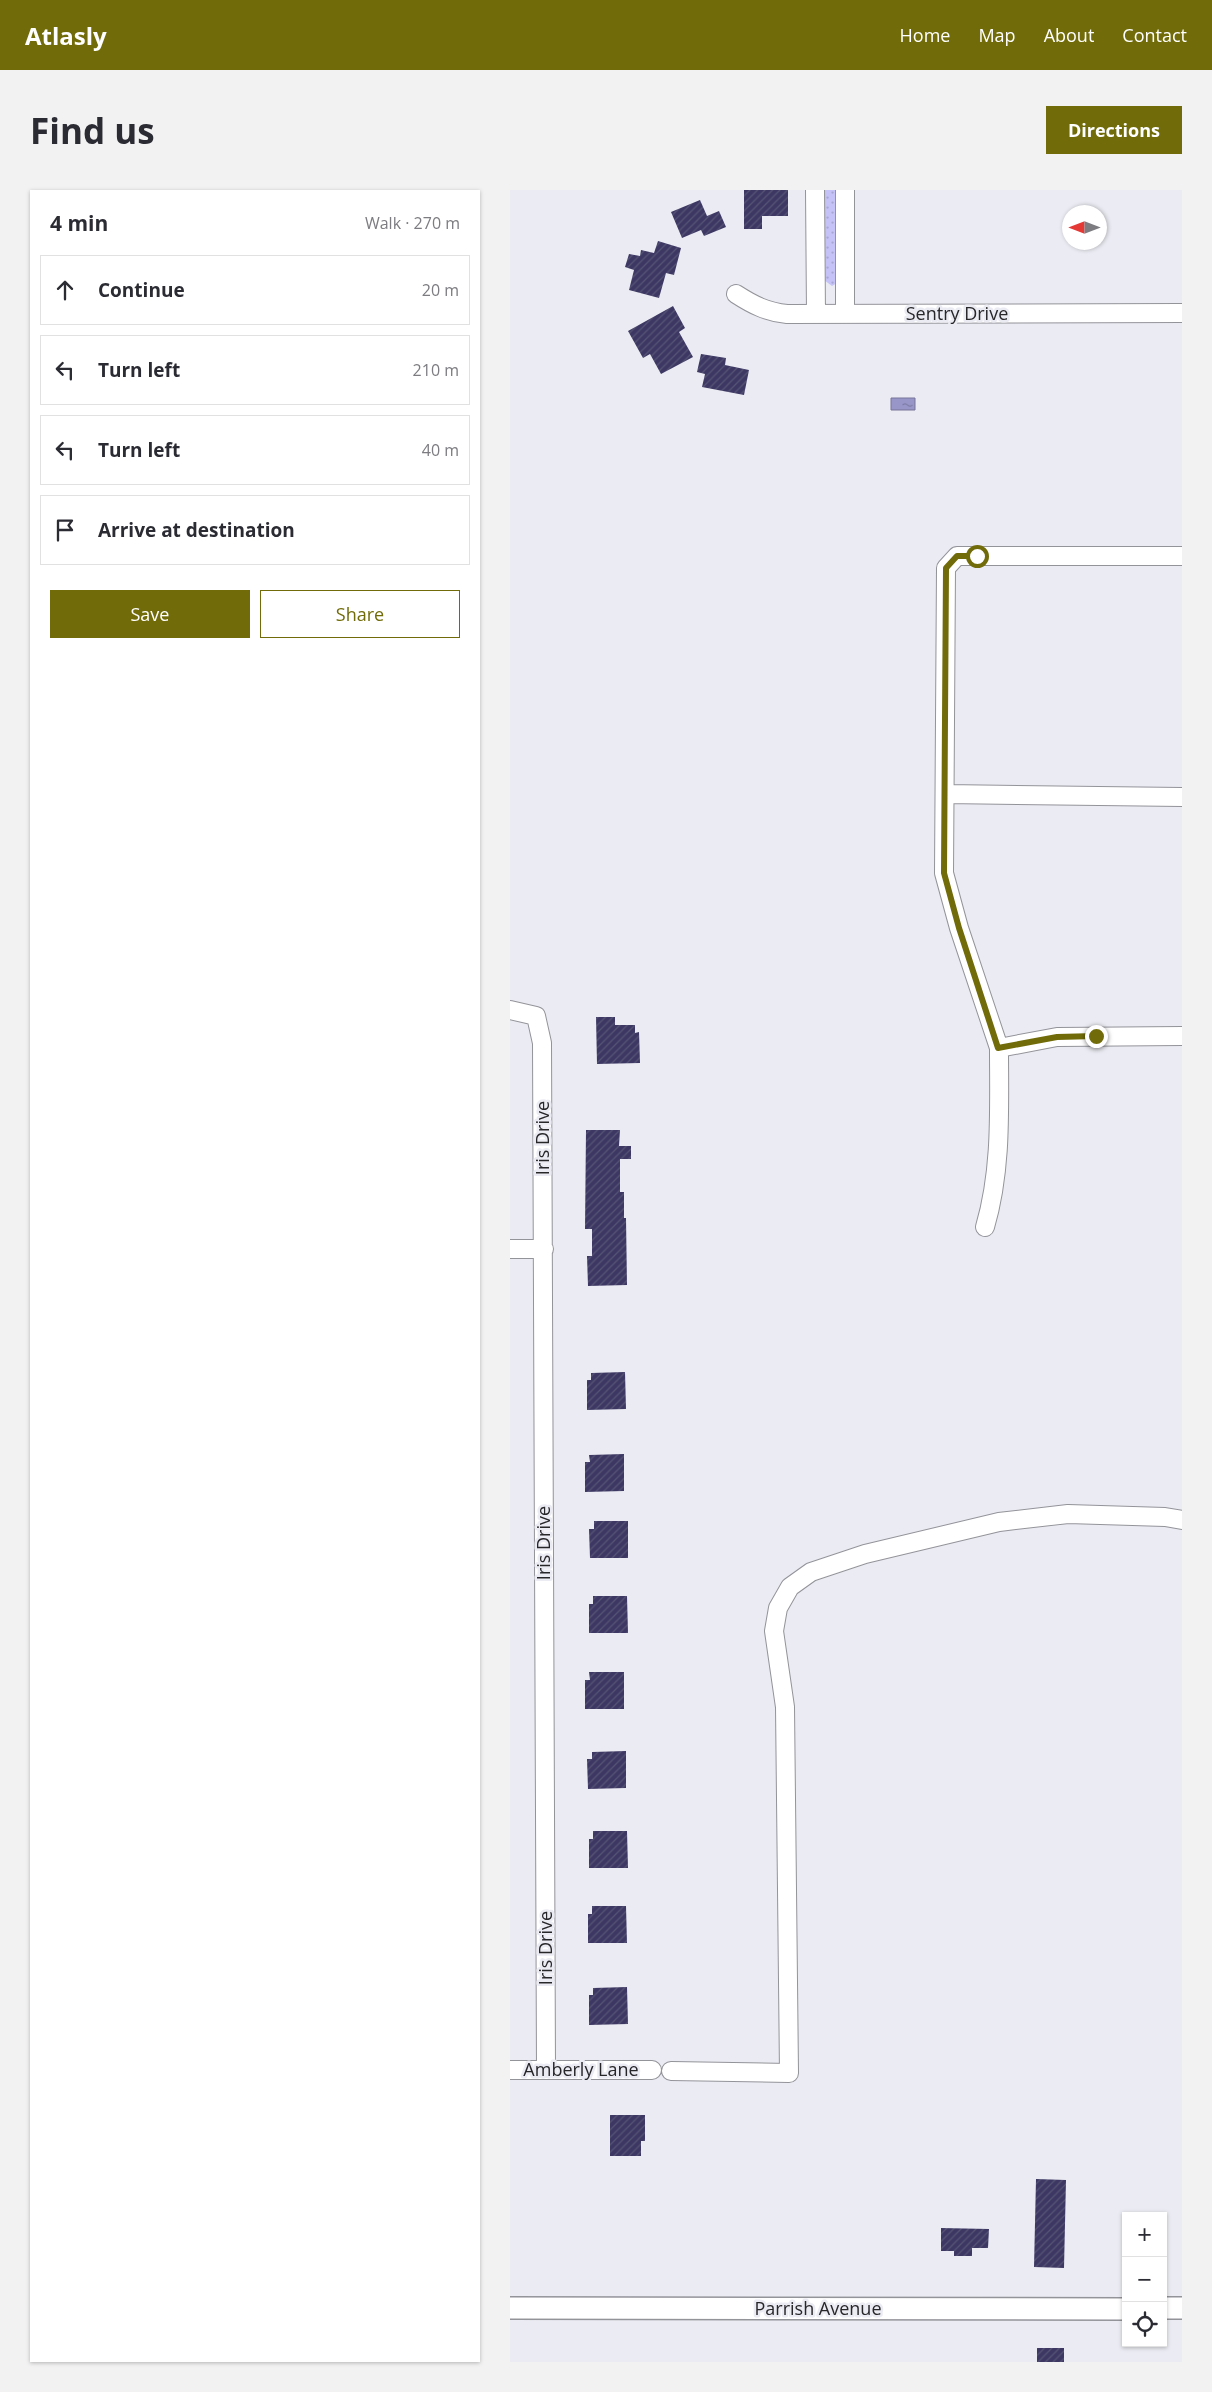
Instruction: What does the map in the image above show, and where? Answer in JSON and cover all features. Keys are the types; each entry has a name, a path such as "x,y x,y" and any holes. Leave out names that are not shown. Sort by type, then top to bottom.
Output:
{"street":[{"path":"816,190 816,314"},
{"path":"845,190 845,314"},
{"name":"Sentry Drive","path":"736,294 755,306 772,312 816,314 1182,313"},
{"path":"985,1227 994,1197 1000,1134 998,1048 959,928 944,873 946,568 957,556 1182,556"},
{"path":"945,794 1182,797"},
{"name":"Iris Drive","path":"510,1010 536,1016 542,1043 546,2070"},
{"path":"998,1048 1057,1037 1182,1036"},
{"path":"510,1249 544,1248"},
{"path":"671,2071 789,2073 785,1707 774,1632 778,1608 790,1587 811,1572 864,1554 998,1522 1068,1514 1165,1517 1182,1520"},
{"name":"Amberly Lane","path":"510,2070 652,2070"},
{"name":"Parrish Avenue","path":"510,2308 1122,2308"},
{"path":"1167,2308 1182,2308"}],"shaded area":[{"path":"823,190 839,190 837,283 832,286 824,280"}],"water":[{"path":"891,398 915,398 915,410 891,410"}],"building":[{"path":"744,190 788,190 788,216 762,216 762,229 744,229"},
{"path":"700,200 707,216 719,211 726,227 704,236 701,230 682,238 671,212"},
{"path":"658,241 681,248 674,275 666,273 659,298 629,290 634,270 625,267 629,254 640,256 641,250 654,253"},
{"path":"673,306 685,328 679,332 693,357 661,374 650,354 643,358 628,331"},
{"path":"701,354 726,358 725,365 749,370 744,395 702,387 705,374 697,372"},
{"path":"596,1017 615,1017 615,1025 635,1025 635,1033 639,1032 640,1063 597,1064"},
{"path":"586,1130 620,1130 619,1146 631,1146 631,1159 620,1159 620,1192 624,1192 624,1218 626,1218 627,1285 588,1286 587,1256 592,1256 592,1229 585,1229"},
{"path":"625,1372 626,1409 587,1410 587,1380 591,1380 591,1373"},
{"path":"624,1454 624,1491 585,1492 585,1462 590,1462 589,1455"},
{"path":"594,1521 628,1521 628,1558 590,1558 589,1529 594,1529"},
{"path":"593,1596 627,1596 628,1633 589,1633 589,1604 593,1604"},
{"path":"589,1672 624,1672 624,1709 585,1709 585,1680 590,1680"},
{"path":"626,1751 626,1788 588,1789 587,1759 592,1759 592,1752"},
{"path":"593,1831 627,1831 628,1868 589,1868 589,1839 593,1839"},
{"path":"592,1906 626,1906 627,1943 588,1943 588,1914 592,1914"},
{"path":"627,1987 628,2024 589,2025 589,1995 593,1995 593,1988"},
{"path":"610,2115 645,2115 645,2141 641,2141 641,2156 610,2156"},
{"path":"1036,2179 1066,2180 1064,2268 1034,2267"},
{"path":"941,2228 989,2229 988,2248 972,2248 972,2256 954,2256 954,2251 941,2251"},
{"path":"1037,2348 1064,2348 1064,2362 1037,2362"}],"route":[{"path":"977,556 957,556 946,568 944,873 959,928 998,1048 1057,1037 1096,1036"}]}
